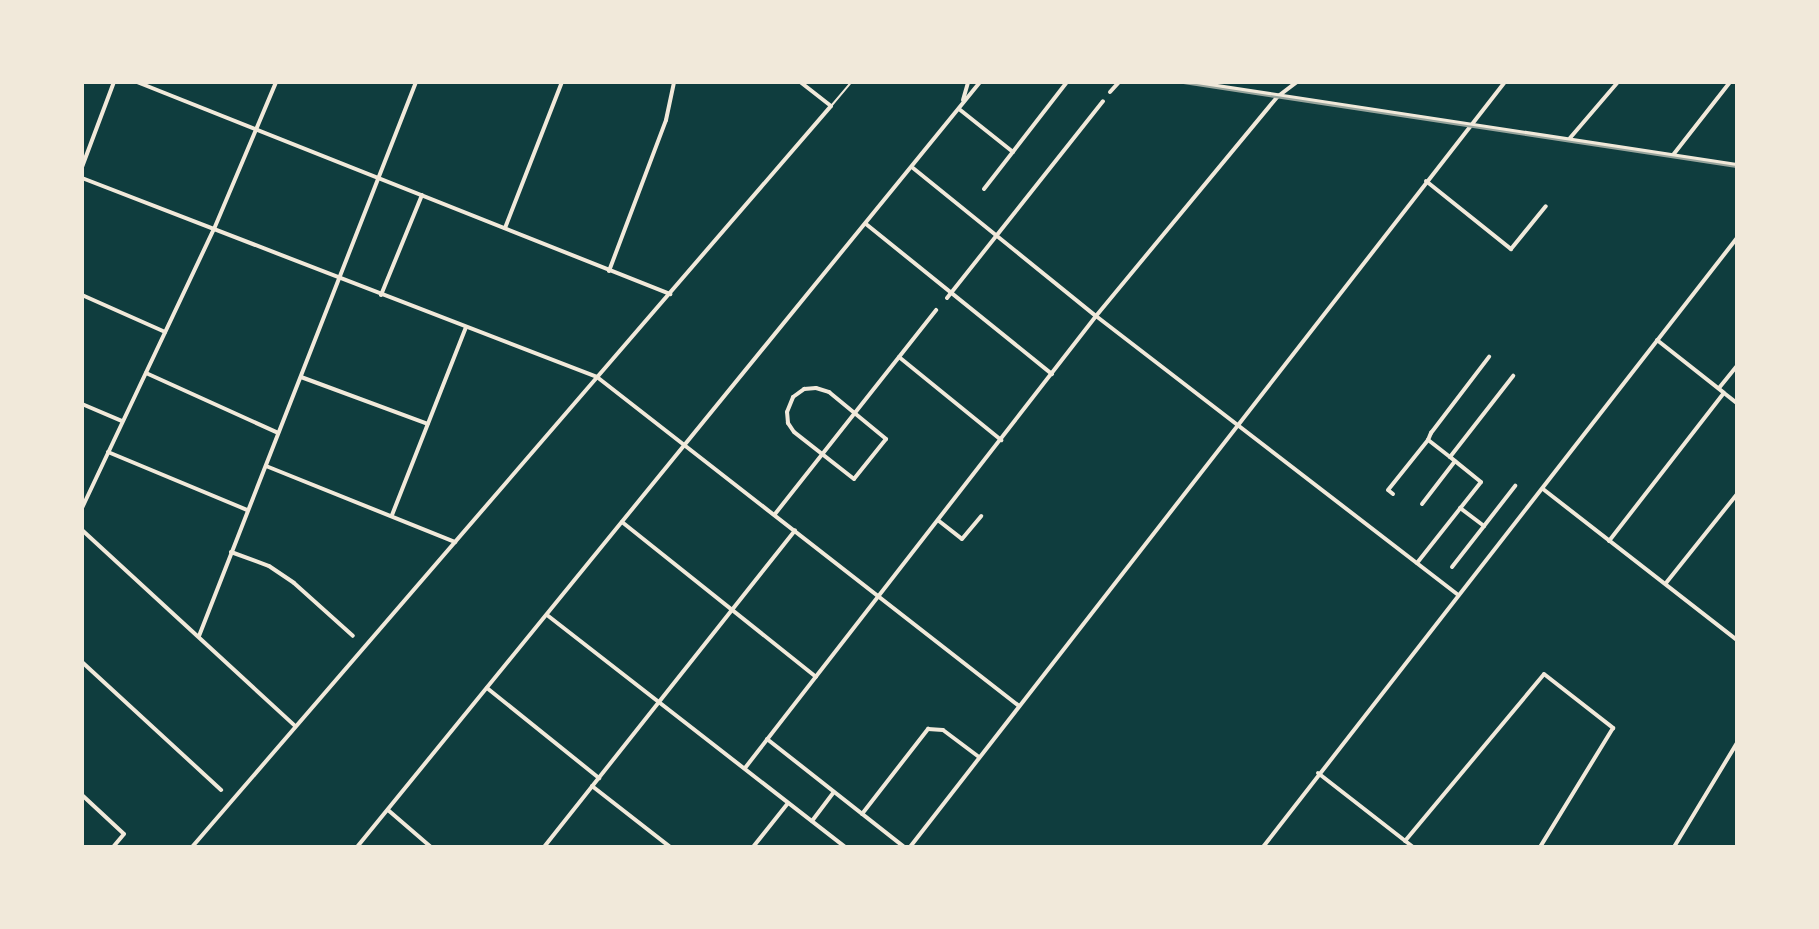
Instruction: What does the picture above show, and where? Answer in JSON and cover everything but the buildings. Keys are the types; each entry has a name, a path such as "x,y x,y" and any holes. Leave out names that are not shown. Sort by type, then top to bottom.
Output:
{"street":[{"path":"82,167 114,82"},
{"path":"137,82 670,294"},
{"path":"82,508 214,229 276,82"},
{"path":"199,636 416,82"},
{"path":"505,228 562,82"},
{"path":"609,271 666,120 674,82"},
{"path":"192,847 831,106 800,82"},
{"path":"959,109 968,82"},
{"path":"357,847 980,82"},
{"path":"984,189 1067,82"},
{"path":"1110,92 1119,82"},
{"path":"1191,82 1737,165"},
{"path":"745,768 1096,316 1278,95 1297,82"},
{"path":"910,847 1505,82"},
{"path":"1569,139 1618,82"},
{"path":"1673,155 1730,82"},
{"path":"947,298 1103,101"},
{"path":"959,109 1013,152"},
{"path":"913,168 1096,316 1457,594"},
{"path":"82,178 597,377 686,443 1019,706"},
{"path":"1426,181 1511,249 1546,206"},
{"path":"381,295 422,195"},
{"path":"866,224 1052,374"},
{"path":"1263,847 1737,238"},
{"path":"82,295 165,332"},
{"path":"775,514 936,310"},
{"path":"392,515 466,327"},
{"path":"1657,340 1737,403"},
{"path":"899,357 1001,440"},
{"path":"1393,494 1388,490 1489,357"},
{"path":"1719,388 1737,366"},
{"path":"146,373 279,434"},
{"path":"1450,457 1513,376"},
{"path":"301,377 428,424"},
{"path":"816,388 829,392 886,439 854,479 822,454 788,423 787,412 793,397 804,389 816,388"},
{"path":"1609,541 1724,393"},
{"path":"82,404 122,421"},
{"path":"1417,563 1481,482 1428,440"},
{"path":"108,452 247,510"},
{"path":"1422,504 1455,461"},
{"path":"266,466 455,542"},
{"path":"1452,567 1515,486"},
{"path":"1542,489 1737,640"},
{"path":"1666,583 1737,494"},
{"path":"1460,508 1484,526"},
{"path":"939,521 962,539 981,516"},
{"path":"622,522 816,677"},
{"path":"82,530 295,726"},
{"path":"544,847 795,530"},
{"path":"231,552 269,566 294,583 353,636"},
{"path":"547,615 845,847"},
{"path":"82,662 221,790"},
{"path":"1405,841 1544,674 1613,728 1540,847"},
{"path":"487,688 599,778"},
{"path":"862,814 928,729 943,730 979,757"},
{"path":"767,739 904,847"},
{"path":"1674,847 1737,743"},
{"path":"1318,773 1413,847"},
{"path":"592,786 670,847"},
{"path":"812,821 834,792"},
{"path":"82,795 124,834 113,847"},
{"path":"753,847 788,803"},
{"path":"388,810 431,847"}],"lane":[{"path":"831,106 851,82"}],"tram line":[{"path":"1177,82 1737,167"}]}
